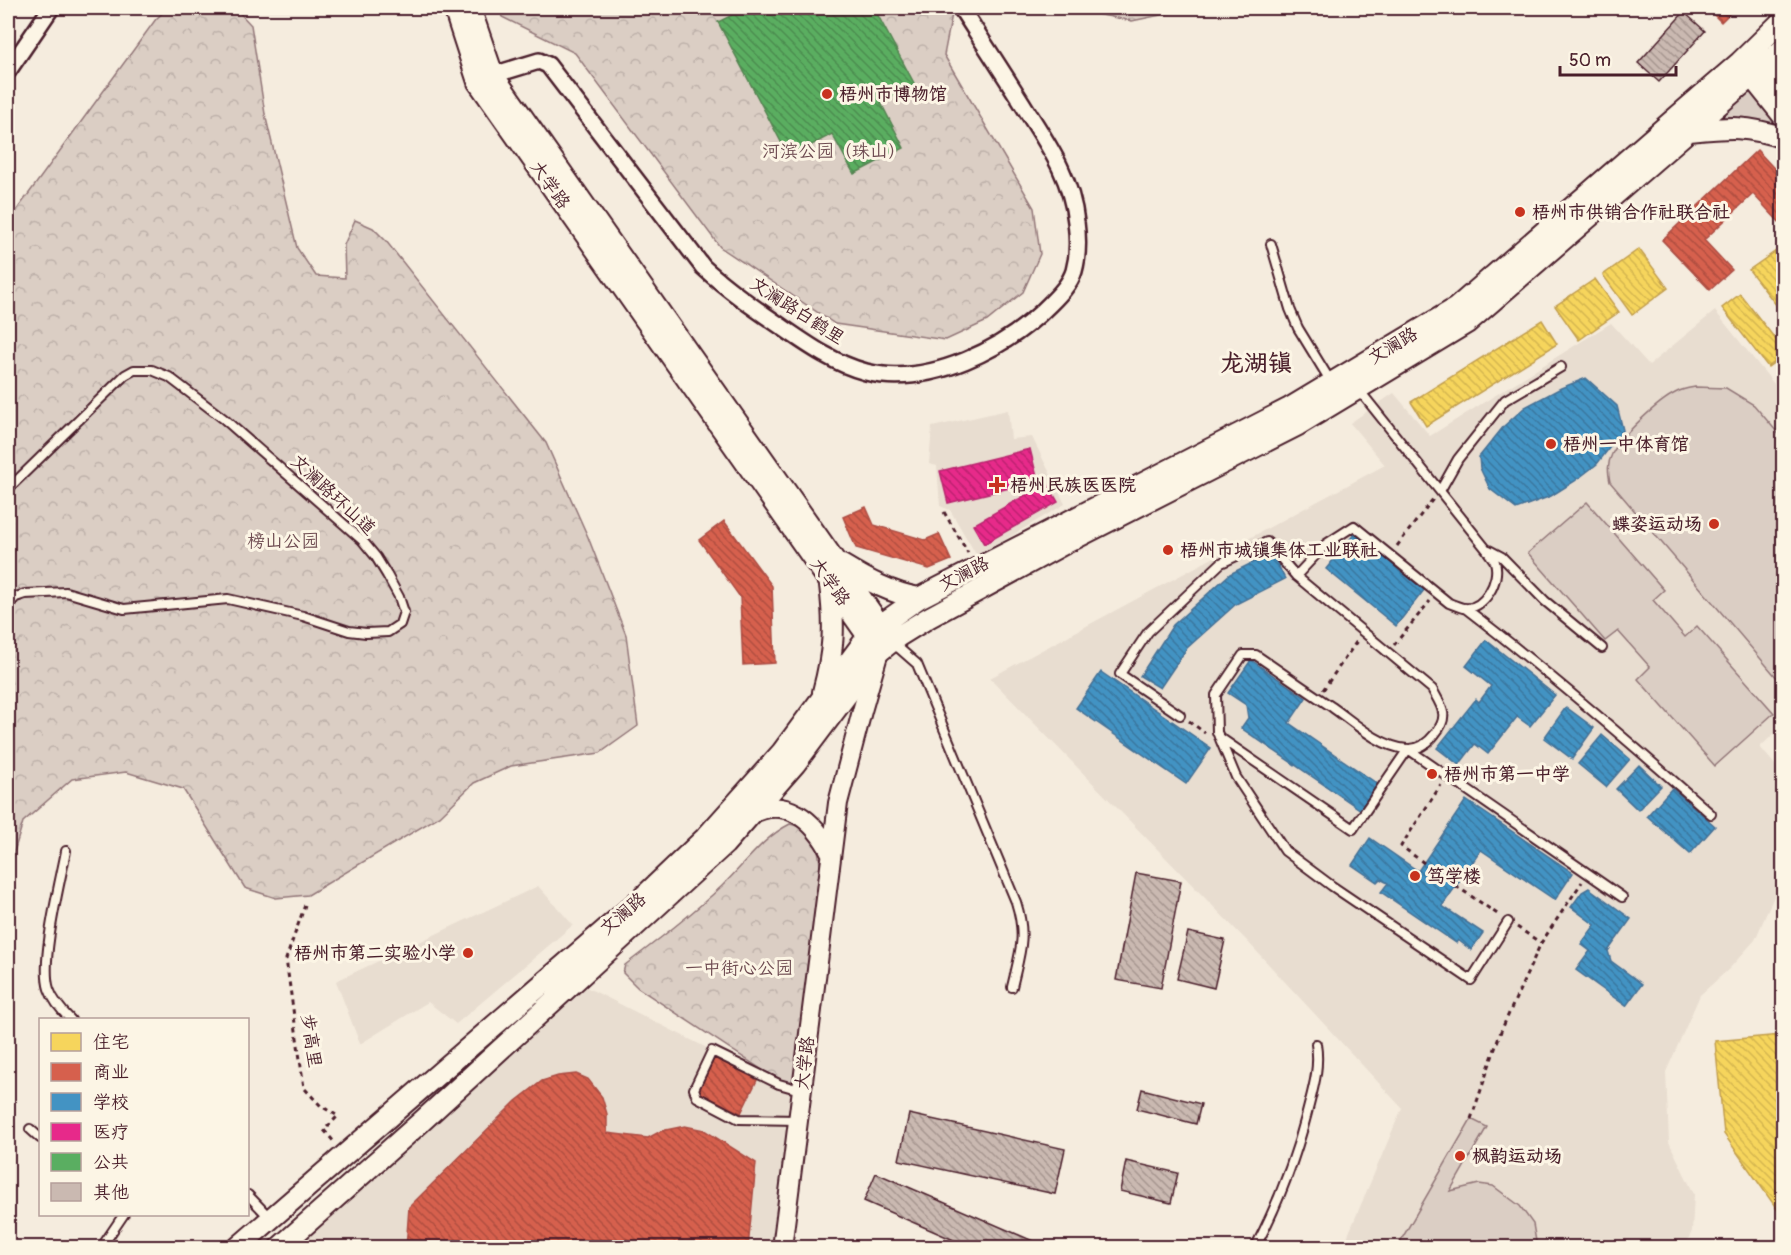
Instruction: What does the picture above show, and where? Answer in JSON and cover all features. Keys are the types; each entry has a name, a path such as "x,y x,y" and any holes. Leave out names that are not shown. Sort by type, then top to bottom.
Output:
{"main road":[{"name":"大学路","path":"453,8 478,82 830,582 880,639"},
{"name":"大学路","path":"470,8 493,75 835,561 880,639"},
{"name":"文澜路","path":"279,1248 421,1122 725,844 795,764 880,639 928,618 1064,544 1298,425 1467,323 1690,131 1753,63 1784,19"},
{"name":"文澜路","path":"237,1248 644,896 712,829 782,752 820,702 919,598 1288,409 1456,308 1753,63 1784,48"},
{"path":"1753,63 1784,86"},
{"path":"1753,63 1784,117"},
{"path":"1690,131 1754,128 1784,138"},
{"path":"835,561 885,589 919,598"},
{"path":"820,702 833,648 830,582"}],"street":[{"path":"8,71 51,8"},
{"name":"文澜路白鹤里","path":"493,75 539,61 548,65 703,267 740,299 811,347 842,364 866,372 888,375 916,374 946,368 1018,332 1061,293 1074,272 1076,221 1061,166 961,8"},
{"name":"大学路","path":"783,1248 838,803 880,639"},
{"path":"750,815 768,807 778,806 790,810 814,827 824,839 831,853"}],"lane":[{"path":"1271,244 1290,309 1298,328 1331,383"},
{"path":"1440,491 1458,459 1505,400 1561,367"},
{"name":"文澜路环山道","path":"8,489 125,375 134,370 152,370 169,377 224,418 362,540 387,575 404,612 400,624 388,632 366,633 349,631 303,616 228,599 124,609 66,592 25,594 16,597 8,605"},
{"path":"1358,389 1495,563 1495,579 1488,595 1474,606 1465,608"},
{"path":"1296,576 1326,544 1354,526 1449,603 1465,608 1531,658 1711,814"},
{"path":"1180,715 1120,674 1148,632 1221,563 1267,542 1296,576 1432,689 1444,709 1441,726 1431,740 1419,747 1408,749 1353,829 1221,741"},
{"path":"1487,550 1502,557 1545,601 1602,648"},
{"path":"880,639 917,664 1016,902 1023,935 1012,987"},
{"path":"1508,922 1471,980 1285,851 1236,777 1217,732 1216,695 1243,655 1256,655 1378,740 1408,749 1622,897"},
{"path":"66,851 46,969 49,990 58,1006 69,1018"},
{"path":"1256,1248 1270,1220 1297,1152 1319,1061 1316,1044"},
{"path":"798,1120 739,1119 693,1093 712,1052 779,1084 802,1091"},
{"path":"30,1129 39,1137"},
{"path":"249,1196 270,1218"},
{"path":"101,1248 123,1216"}],"path":[{"path":"1390,555 1440,491"},
{"path":"944,512 977,568"},
{"path":"1388,653 1437,593"},
{"path":"1318,698 1363,632"},
{"path":"1180,715 1221,741"},
{"path":"1424,863 1401,846 1447,776"},
{"path":"1471,1119 1501,1031 1540,943 1588,873"},
{"path":"1456,886 1540,943"},
{"name":"步高里","path":"305,905 286,959 304,1088 321,1106 338,1116 324,1130 344,1154"}],"shaded area":[{"name":"梧州市第一中学","path":"1715,311 1783,395 1783,725 1760,747 1776,766 1783,783 1784,873 1755,940 1729,969 1700,995 1666,1072 1669,1142 1694,1194 1692,1231 1685,1247 1343,1247 1402,1108 1248,942 990,678 1385,465 1350,423 1394,393 1430,436 1611,323 1649,365"},
{"name":"梧州民族医医院","path":"1008,410 1011,439 1032,437 1065,504 977,556 950,510 940,506 937,466 929,464 932,427"},
{"name":"梧州市第二实验小学","path":"538,886 573,925 456,1024 428,1002 360,1044 336,981"},
{"path":"574,981 715,1052 802,1091 782,1247 279,1248"}],"green space":[{"name":"榜山公园","path":"168,8 235,8 251,25 265,114 297,248 316,276 345,278 344,245 355,220 373,228 386,241 546,443 588,537 626,635 638,726 600,753 511,766 474,783 440,816 308,895 276,898 245,888 183,789 126,772 72,779 23,822 8,872 8,222 156,19"},
{"name":"河滨公园（珠山）","path":"499,8 968,8 952,14 944,55 1034,208 1040,254 1023,292 987,321 946,340 835,324 720,247 575,53 502,17"},
{"path":"1066,8 1194,8 1132,21"},
{"path":"1746,92 1756,93 1782,125 1781,128 1717,121 1717,118"},
{"name":"蝶姿运动场","path":"1695,387 1726,388 1754,405 1783,439 1783,685 1610,482 1609,461 1623,438 1650,411 1669,397 1681,390"},
{"path":"1587,502 1664,590 1653,600 1685,637 1697,626 1774,713 1715,766 1638,679 1650,667 1618,631 1605,641 1528,553"},
{"name":"一中街心公园","path":"790,824 801,828 814,840 819,857 820,888 795,1080 785,1082 776,1079 638,988 623,973 625,965 698,907 722,886 762,844"},
{"name":"枫韵运动场","path":"1471,1119 1487,1127 1450,1191 1479,1184 1493,1186 1520,1206 1533,1224 1537,1247 1397,1247"}],"building: 住宅":[{"path":"1639,249 1668,288 1632,315 1603,275"},
{"path":"1776,251 1784,260 1784,315 1749,270"},
{"path":"1595,279 1619,312 1579,340 1555,306"},
{"path":"1740,294 1784,350 1784,355 1768,367 1722,308"},
{"path":"1542,320 1557,344 1426,426 1411,402"},
{"path":"1781,1035 1784,1063 1784,1219 1724,1134 1715,1041"}],"building: 商业":[{"path":"1707,8 1735,8 1721,22"},
{"path":"1757,150 1784,179 1784,217 1779,222 1753,194 1704,240 1732,270 1710,290 1662,240"},
{"path":"866,507 874,525 925,540 939,534 951,560 929,569 856,548 843,517"},
{"path":"724,521 772,586 775,663 743,665 740,597 699,540"},
{"path":"714,1056 758,1078 741,1113 696,1091"},
{"path":"576,1074 588,1079 602,1097 607,1114 607,1133 648,1138 661,1131 685,1126 704,1130 756,1163 748,1248 406,1248 409,1207 516,1101 542,1081"}],"building: 学校":[{"name":"梧州一中体育馆","path":"1586,378 1617,406 1623,430 1597,464 1575,481 1551,496 1516,509 1490,489 1480,468 1479,457 1504,426 1525,407"},
{"path":"1355,533 1424,590 1396,626 1326,569"},
{"path":"1272,553 1285,579 1236,604 1187,648 1160,688 1140,676 1173,625 1230,574"},
{"path":"1486,640 1555,695 1530,726 1517,717 1488,754 1475,744 1459,765 1437,748 1476,699 1479,702 1491,686 1466,666"},
{"path":"1251,660 1306,698 1289,723 1379,785 1361,810 1241,728 1248,718 1246,705 1228,693"},
{"path":"1101,672 1211,748 1186,784 1076,708"},
{"path":"1566,707 1594,728 1572,759 1544,738"},
{"path":"1602,735 1630,759 1606,787 1578,764"},
{"path":"1639,765 1661,786 1638,810 1616,789"},
{"path":"1672,788 1715,826 1690,854 1647,816"},
{"name":"笃学楼","path":"1466,800 1573,873 1555,900 1481,850 1442,906 1483,933 1471,950 1458,940 1456,943 1381,892 1388,883 1380,879 1377,882 1352,865 1370,838 1418,871"},
{"path":"1589,888 1631,919 1608,951 1611,961 1642,984 1626,1006 1576,970 1590,951 1581,944 1595,925 1571,907 1582,892"}],"building: 医疗":[{"path":"1030,449 1038,481 948,503 940,471"},
{"path":"1047,483 1058,502 984,544 973,525"}],"building: 公共":[{"name":"梧州市博物馆","path":"746,8 874,8 915,85 881,103 904,148 854,174 832,134 789,157 718,22"}],"building: 其他":[{"path":"1684,12 1705,31 1659,82 1638,63"},
{"path":"1136,873 1181,881 1161,988 1116,980"},
{"path":"1188,932 1225,940 1214,988 1177,979"},
{"path":"1142,1089 1201,1104 1196,1124 1137,1109"},
{"path":"909,1114 1065,1149 1055,1194 899,1160"},
{"path":"1126,1161 1178,1173 1171,1203 1120,1191"},
{"path":"876,1173 1049,1248 972,1248 864,1201"}],"place":[{"name":"梧州市博物馆","path":"827,94"},
{"name":"梧州市供销合作社联合社","path":"1520,212"},
{"name":"梧州一中体育馆","path":"1551,444"},
{"name":"梧州民族医医院","path":"997,485"},
{"name":"蝶姿运动场","path":"1714,524"},
{"name":"梧州市城镇集体工业联社","path":"1168,550"},
{"name":"梧州市第一中学","path":"1432,774"},
{"name":"笃学楼","path":"1415,876"},
{"name":"梧州市第二实验小学","path":"468,953"},
{"name":"枫韵运动场","path":"1460,1156"}],"district":[{"name":"龙湖镇","path":"1256,363"}]}
